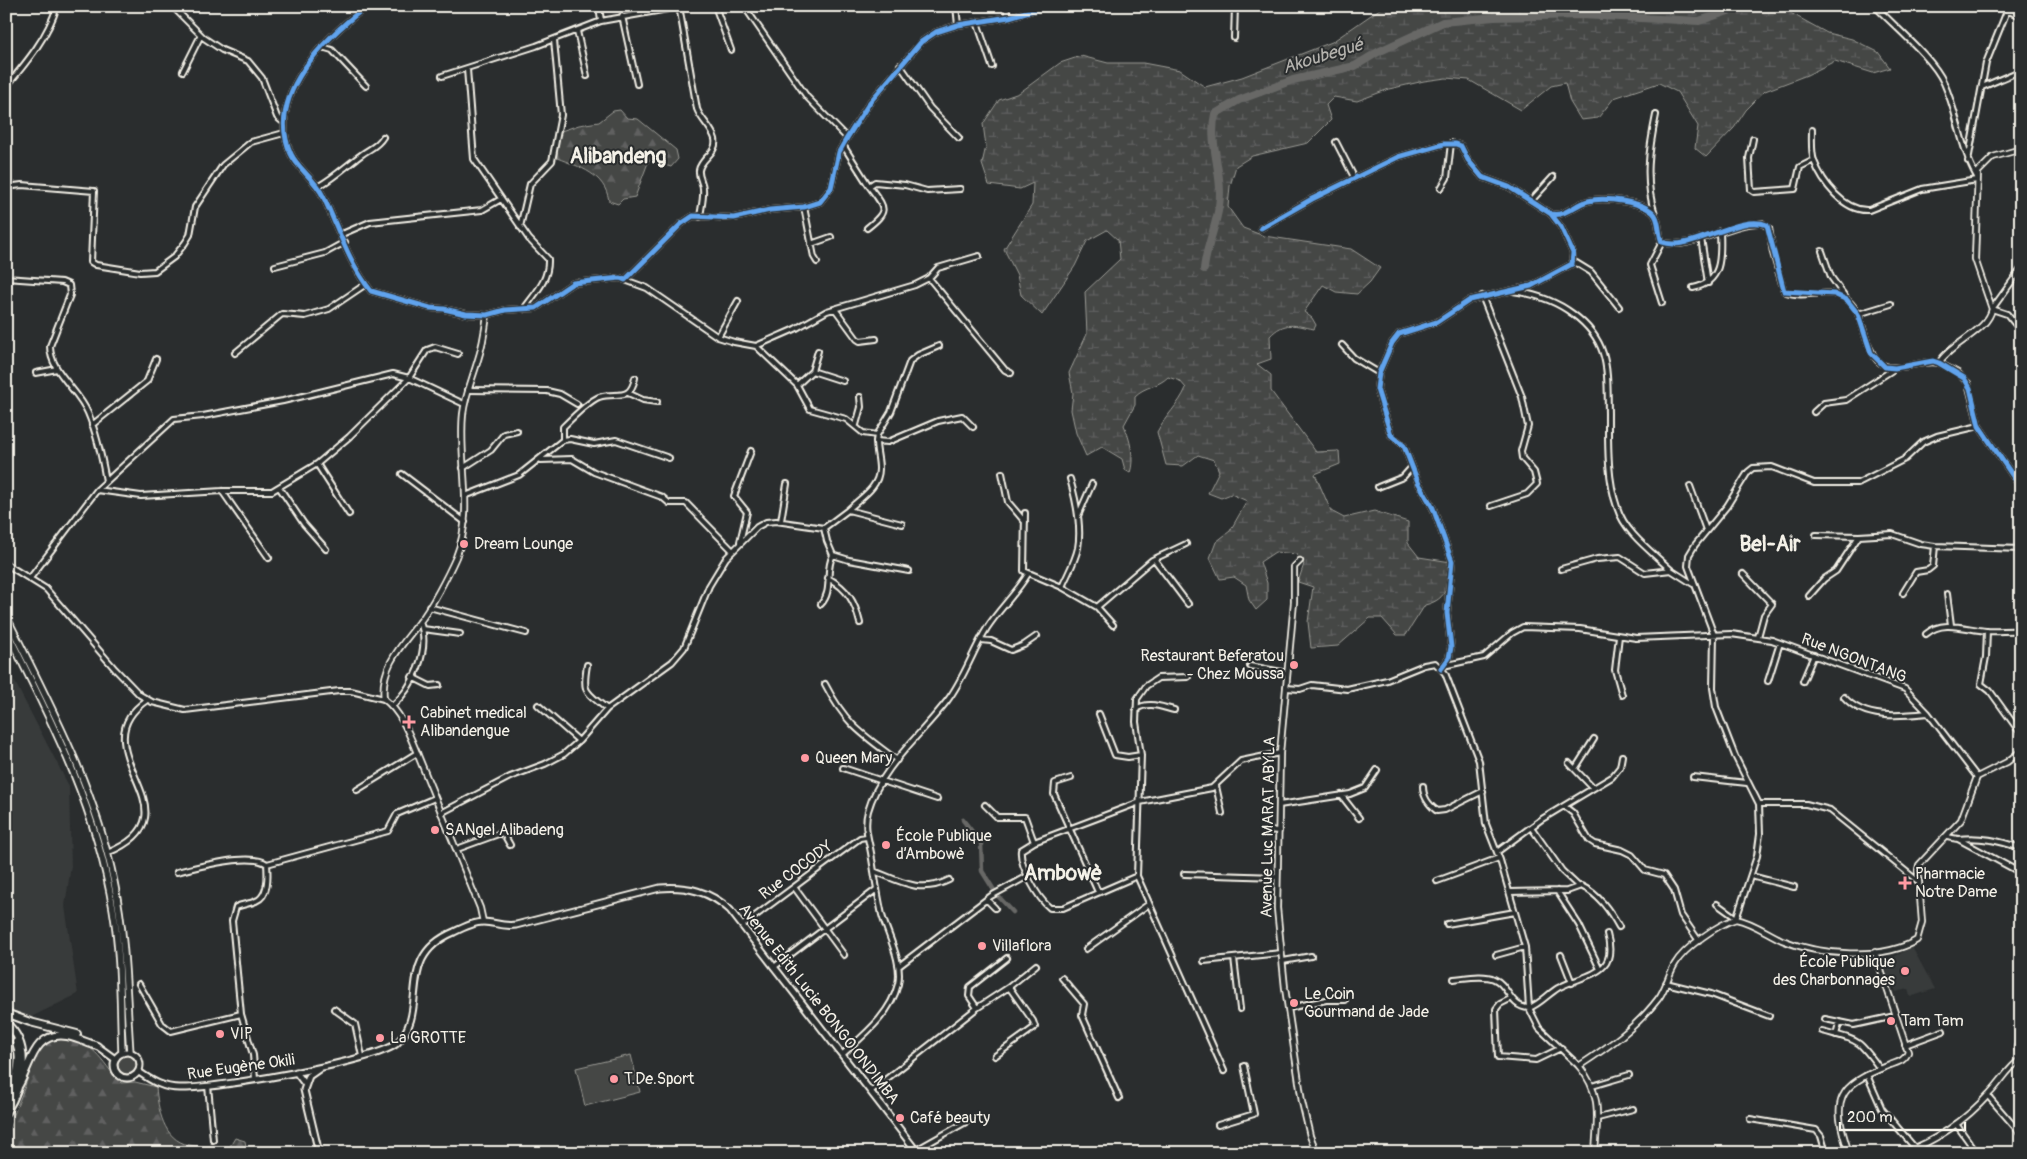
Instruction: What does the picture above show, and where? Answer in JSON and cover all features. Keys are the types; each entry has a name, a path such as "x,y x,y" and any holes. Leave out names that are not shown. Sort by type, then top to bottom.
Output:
{"highway":[{"path":"6,1013 30,1022 78,1034 98,1046"},
{"path":"6,1023 17,1035 23,1050 22,1073 19,1085"},
{"path":"6,1028 17,1044 19,1059 15,1081 6,1102"},
{"path":"6,1112 33,1051 48,1038 65,1036 98,1046"}],"main road":[{"path":"6,616 75,757 95,810 117,897 124,946 130,1052 139,1060 138,1072 129,1078 121,1076 114,1067 115,1059 122,1053 130,1052"},
{"path":"6,630 70,760 87,805 101,852 116,932 122,1053"},
{"name":"Avenue Edith Lucie BONGO ONDIMBA","path":"483,922 499,926 516,925 660,888 695,889 717,899 743,925 917,1152"},
{"name":"Rue Eugène Okili","path":"138,1072 167,1087 208,1086 321,1067 393,1047 402,1037 410,1017 418,967 424,955 434,944 450,933 483,922"},
{"path":"98,1046 115,1059"},
{"path":"318,1153 305,1102 305,1084 308,1076 321,1067"},
{"path":"296,1072 305,1084"}],"street":[{"path":"6,87 43,39 51,25 56,6"},
{"path":"172,6 201,35 222,50 244,58 252,65 262,78 277,117 284,124"},
{"path":"367,6 342,25 299,75 292,90 284,124 284,133 291,155 319,186 345,242 371,291 379,295 430,308 466,314 487,315 505,310 536,308 573,284 620,278 647,288 718,337 756,346 797,384 810,409 846,419 863,433 877,435"},
{"path":"599,6 600,21"},
{"path":"442,76 554,40 600,21 679,6 697,108 702,121 715,137 716,143 714,149 700,167 699,172 704,190 700,217"},
{"path":"715,6 731,50"},
{"path":"744,6 807,97 847,138"},
{"path":"956,6 958,25"},
{"path":"1005,6 1009,17"},
{"path":"625,280 687,219 693,216 734,218 770,210 804,207 820,202 831,188 837,159 843,145 870,102 900,65 927,37 958,25 1009,17 1046,6"},
{"path":"1234,38 1235,6"},
{"path":"1875,6 1935,67 1944,83 1968,161 1977,178"},
{"path":"1968,161 1990,49 2009,8 2021,16"},
{"path":"622,16 637,84"},
{"path":"977,22 992,66"},
{"path":"577,31 587,76"},
{"path":"183,71 201,35"},
{"path":"520,227 530,184 552,162 560,115 554,40"},
{"path":"322,47 332,50 366,86"},
{"path":"900,65 930,108 959,138"},
{"path":"466,69 473,154 520,227 548,259 547,273 540,289 524,309"},
{"path":"1982,87 2015,73"},
{"path":"1656,115 1648,166 1648,188 1662,242 1650,266 1662,303"},
{"path":"1812,130 1814,160 1834,193 1861,210 1869,210 1922,189 1977,178"},
{"path":"6,187 22,185 94,191 91,262 96,265 140,272 155,271 174,257 185,243 190,235 195,207 223,165 251,142 284,133"},
{"path":"319,186 339,175 359,156 376,146 382,137"},
{"path":"1753,139 1749,166 1751,190 1754,192 1795,189 1800,167 1814,160"},
{"path":"1336,142 1354,177"},
{"path":"1441,188 1446,178 1451,143"},
{"path":"1261,228 1354,177 1414,151 1451,143 1461,146 1468,160 1482,177 1509,187 1551,214 1559,223 1573,253 1573,261 1569,267 1531,286 1470,300 1437,322 1399,334 1392,343 1379,373 1377,389 1391,435 1404,446 1411,468 1433,508 1452,561 1447,613 1451,648 1450,658 1442,668 1479,761 1486,824 1500,858 1525,947 1529,1008 1539,1028 1579,1066 1592,1086 1596,1096 1598,1118 1595,1153"},
{"path":"843,145 883,205 882,216 867,228"},
{"path":"1992,309 1977,271 1975,259 1977,178 1981,169 1993,157 2021,149"},
{"path":"1532,201 1553,177"},
{"path":"869,186 875,182 905,184 927,191 960,189"},
{"path":"342,234 370,222 482,210 501,199"},
{"path":"1551,214 1562,214 1585,202 1607,201 1637,204 1656,216"},
{"path":"804,207 811,244 817,262"},
{"path":"1559,223 1562,214"},
{"path":"1662,242 1679,243 1757,223 1767,225 1784,291 1834,294 1847,300"},
{"path":"1693,288 1708,283 1715,276 1720,264 1720,231"},
{"path":"811,244 832,237"},
{"path":"1701,238 1708,283"},
{"path":"275,266 310,258 345,242"},
{"path":"1822,251 1830,277 1858,314 1871,353 1885,367 1895,368"},
{"path":"756,346 836,308 915,285 929,278 938,268 979,256"},
{"path":"1573,261 1591,272 1620,307"},
{"path":"1940,363 1945,354 1987,320 1992,309 2021,269"},
{"path":"6,278 62,282 69,285 70,296 50,346 51,359 81,399 92,425 106,481"},
{"path":"929,278 1000,364 1012,373"},
{"path":"235,353 282,314 305,316 329,308 366,284"},
{"path":"1530,295 1531,286"},
{"path":"1511,291 1555,302 1581,320 1596,337 1608,365 1611,478 1617,508 1629,531 1671,570 1693,584"},
{"path":"1482,296 1522,397 1528,426 1521,451 1522,458 1537,477 1537,484 1527,494 1491,506"},
{"path":"718,337 738,301"},
{"path":"1858,314 1891,304"},
{"path":"836,308 856,339 860,341 876,339"},
{"path":"1992,309 2007,314 2020,330"},
{"path":"384,699 384,680 389,665 401,645 420,622 456,557 465,522 462,431 464,404 478,362 487,315"},
{"path":"1342,345 1354,358 1379,373"},
{"path":"441,813 510,776 555,759 579,741 607,709 664,668 680,653 709,586 732,550 766,522 782,521 824,528 848,510 877,482 879,467 875,454 877,435 891,412 910,361 918,355 939,346"},
{"path":"98,490 141,496 222,491 264,492 278,487 317,464 349,437 409,378 430,348 435,347 458,354"},
{"path":"797,384 812,371 818,351"},
{"path":"92,425 146,381 156,359"},
{"path":"1814,412 1824,403 1846,400 1895,368 1918,362 1940,363 1958,373 1968,383 1979,426 2021,488"},
{"path":"36,373 57,369"},
{"path":"812,371 843,381"},
{"path":"31,577 106,481 152,438 177,418 203,416 283,401 392,374 409,378 464,404"},
{"path":"628,393 633,388 635,378"},
{"path":"468,390 547,391 560,394 577,404"},
{"path":"563,440 563,428 592,401 604,396 628,393 643,400 657,402"},
{"path":"856,426 861,407 860,397"},
{"path":"876,441 888,442 938,421 962,416 973,427"},
{"path":"1579,1066 1630,1028 1658,999 1680,956 1699,941 1736,918 1751,876 1760,841 1759,804 1747,783 1722,725 1714,701 1714,634 1693,584 1688,566 1689,554 1706,530 1727,506 1748,472 1753,468 1772,467 1814,483 1858,483 1905,459 1924,442 1937,436 1979,426"},
{"path":"463,468 491,450 504,434 517,431"},
{"path":"465,496 519,475 541,460 563,440 570,439 594,444 616,440 668,458"},
{"path":"739,544 747,512 734,496 751,451"},
{"path":"541,460 572,459 594,472 662,497 669,502 686,503 732,550"},
{"path":"317,464 348,514"},
{"path":"1378,487 1403,477 1411,468"},
{"path":"1002,473 1008,502 1026,522"},
{"path":"402,474 465,522"},
{"path":"1062,587 1078,549 1078,516 1070,479"},
{"path":"782,521 787,484"},
{"path":"1078,516 1092,484"},
{"path":"1690,486 1706,530"},
{"path":"278,487 304,524 326,549"},
{"path":"222,491 269,558"},
{"path":"848,510 902,524"},
{"path":"1025,513 1024,572 1062,587 1097,607 1113,625"},
{"path":"824,528 827,542 833,555 849,560 909,571"},
{"path":"1816,535 1859,536 1892,534 1921,544 1935,546 2021,549"},
{"path":"1809,596 1824,579 1836,571 1859,536"},
{"path":"1097,607 1132,575 1155,560 1186,544"},
{"path":"1903,593 1916,572 1928,570 1934,566 1935,546"},
{"path":"821,604 829,590 828,578 830,561 833,555"},
{"path":"1561,569 1597,559 1620,557 1645,573 1671,570"},
{"path":"1155,560 1188,604"},
{"name":"Avenue Luc MARAT ABYLA","path":"1300,560 1294,567 1294,602 1280,753 1277,877 1282,952 1302,1102 1308,1131 1316,1153"},
{"path":"6,564 31,577 46,589 100,652 147,700 185,710 339,691 351,691 384,699 392,706 407,730 418,753 480,908 483,922"},
{"path":"843,1054 869,1031 888,1007 898,984 899,966 889,939 866,836 868,811 882,782 897,760 954,692 993,619 1016,593 1028,574"},
{"path":"1743,574 1772,604 1764,615 1758,637"},
{"path":"828,578 846,590 860,623"},
{"path":"1947,594 1951,625"},
{"path":"429,607 526,633"},
{"path":"392,706 403,694 422,654 424,640 420,622"},
{"path":"1926,634 1939,627 1951,625 1986,631 2021,631"},
{"name":"Rue NGONTANG","path":"1286,688 1300,689 1312,685 1347,689 1387,680 1424,664 1435,663 1442,668 1484,657 1512,633 1523,627 1580,629 1619,636 1678,638 1714,634 1758,637 1814,655 1905,689 1928,713 1977,777"},
{"path":"423,629 460,634"},
{"path":"1986,631 1986,657 1981,684 1990,691 2021,734"},
{"path":"981,640 991,641 1010,650 1024,645 1036,636"},
{"path":"1619,636 1615,670 1622,695"},
{"path":"1768,681 1780,643"},
{"path":"1803,681 1814,655"},
{"path":"587,665 584,684 586,690 607,709"},
{"path":"1250,666 1287,673"},
{"path":"412,677 430,686 439,684"},
{"path":"1188,677 1158,678 1146,686 1136,708 1141,755 1137,876 1224,1071"},
{"path":"825,684 847,721 879,749 897,760"},
{"path":"1844,697 1853,706 1864,712 1898,715 1928,713"},
{"path":"107,853 137,837 145,820 143,796 123,738 125,726 130,716 147,700"},
{"path":"1136,708 1155,705 1174,710"},
{"path":"538,706 579,741"},
{"path":"1099,714 1115,754 1128,757 1141,755"},
{"path":"1575,769 1594,739"},
{"path":"1717,904 1736,918 1797,945 1850,954 1875,952 1917,940 1922,917 1918,870 1922,860 1958,824 1966,810 1977,777 2007,762 2021,751"},
{"path":"357,790 418,753"},
{"path":"1137,876 1063,908 1050,908 1042,900 1028,876 1020,856 1021,850 1034,842 1140,802 1216,786 1242,761 1280,753"},
{"path":"1497,852 1531,827 1612,777 1620,766 1622,756"},
{"path":"1569,763 1593,788"},
{"path":"843,768 937,799"},
{"path":"1279,805 1341,795 1365,788 1377,770"},
{"path":"1693,777 1747,783"},
{"path":"1071,778 1054,784 1053,788 1069,829 1098,892"},
{"path":"1216,786 1222,813"},
{"path":"1423,786 1423,794 1437,811 1445,810 1483,791"},
{"path":"1341,795 1359,818"},
{"path":"177,872 222,861 258,861 267,864 350,841 381,835 388,831 394,818 401,811 435,798"},
{"path":"1759,804 1806,804 1830,810 1918,882"},
{"path":"986,805 998,817 1025,817 1034,842"},
{"path":"1564,806 1573,813 1589,840 1627,852 1645,870 1664,875 1674,890 1681,915 1699,941"},
{"path":"1531,827 1562,871 1578,886 1589,890 1595,895 1612,914 1619,927"},
{"path":"1267,830 1279,831"},
{"path":"457,849 501,833 510,845"},
{"name":"Rue COCODY","path":"743,925 860,838 866,836"},
{"path":"1958,839 1967,836 1980,837 2021,848"},
{"path":"1947,837 1958,839 2021,873"},
{"path":"1437,880 1500,858"},
{"path":"256,1079 253,1055 241,1014 232,938 233,912 242,904 256,901 262,897 268,880 267,864"},
{"path":"874,871 913,887 928,887 949,880"},
{"path":"1184,874 1277,877"},
{"path":"899,966 987,900 1028,876"},
{"path":"1751,876 1794,887"},
{"path":"1510,892 1567,891 1578,886"},
{"path":"794,887 844,955"},
{"path":"774,967 877,889"},
{"path":"1557,891 1578,925 1600,969"},
{"path":"987,900 995,908"},
{"path":"1086,949 1149,904"},
{"path":"1447,924 1515,912"},
{"path":"1454,978 1492,978 1499,982 1510,999 1520,1006 1529,1008 1556,990 1600,969 1610,958 1611,950 1607,934"},
{"path":"1496,955 1525,947"},
{"path":"1204,960 1282,952"},
{"path":"1849,1153 1839,1122 1839,1104 1848,1089 1867,1075 1904,1060 1908,1052 1875,952"},
{"path":"1561,955 1572,982"},
{"path":"1283,961 1311,956"},
{"path":"977,1008 969,996 970,987 1007,958"},
{"path":"1234,958 1240,1008"},
{"path":"871,1090 1036,965"},
{"path":"1062,978 1084,1004 1082,1015 1120,1098"},
{"path":"139,984 162,1024 171,1031 241,1014"},
{"path":"1666,984 1711,994 1769,1016"},
{"path":"995,1056 1035,1027 1033,1021 1009,987"},
{"path":"1510,999 1500,1004 1496,1009 1498,1057 1536,1060 1561,1048"},
{"path":"1289,1008 1326,1000 1345,1000"},
{"path":"334,1009 355,1024 362,1056"},
{"path":"1825,1019 1862,1024 1895,1016"},
{"path":"1836,1035 1839,1022"},
{"path":"1822,1031 1855,1040 1862,1044 1880,1069"},
{"path":"1905,1045 1943,1031"},
{"path":"1902,1153 1934,1139 1956,1124 1988,1096 2021,1058 2017,1047 2021,1034"},
{"path":"1218,1125 1254,1114 1244,1066"},
{"path":"1592,1086 1629,1075"},
{"path":"1867,1075 1882,1109 1915,1148"},
{"path":"208,1086 213,1140"},
{"path":"1988,1096 2021,1134"},
{"path":"1598,1118 1633,1109"},
{"path":"917,1152 973,1118"},
{"path":"1750,1119 1816,1130 1821,1136 1826,1153"},
{"path":"1956,1124 1977,1153"}],"shaded area":[{"path":"6,665 69,786 71,866 65,906 78,994 27,1019 6,1008"},
{"name":"École Publique des Charbonnages","path":"1912,947 1935,989 1910,997 1908,989 1896,992 1890,977 1887,978 1887,966 1892,958"}],"green space":[{"path":"1384,6 1778,6 1827,33 1852,39 1878,52 1890,68 1873,73 1835,61 1807,75 1765,91 1746,110 1734,128 1706,157 1695,148 1698,126 1677,92 1659,83 1614,98 1598,118 1581,120 1570,102 1565,83 1551,86 1521,110 1469,80 1446,78 1389,89 1357,101 1334,97 1326,105 1331,120 1308,143 1252,156 1236,166 1230,186 1228,207 1243,228 1264,236 1351,249 1380,268 1370,282 1357,294 1336,292 1323,285 1304,312 1312,318 1316,325 1314,329 1290,325 1275,331 1270,336 1271,359 1257,364 1271,375 1271,391 1316,452 1339,451 1340,464 1315,474 1331,511 1344,518 1374,511 1408,522 1408,543 1419,557 1451,562 1448,584 1443,595 1439,599 1425,605 1406,635 1397,635 1382,618 1370,618 1338,646 1311,648 1308,622 1313,587 1298,582 1304,564 1298,559 1297,554 1275,552 1260,562 1267,583 1267,600 1256,610 1249,600 1246,585 1234,577 1220,579 1210,558 1216,542 1230,531 1247,501 1231,494 1221,498 1208,493 1219,471 1214,460 1198,455 1183,466 1166,465 1157,432 1180,400 1186,388 1180,381 1168,377 1135,396 1135,405 1124,425 1131,449 1130,473 1125,470 1122,459 1102,447 1086,456 1076,433 1071,410 1073,393 1069,373 1087,334 1085,292 1120,259 1118,240 1107,230 1087,241 1075,266 1042,315 1021,295 1017,275 1004,249 1032,205 1033,183 1020,189 989,185 982,164 986,146 983,124 999,100 1019,93 1060,63 1081,56 1108,63 1143,63 1180,70 1205,87 1242,77 1332,42"},
{"path":"620,110 627,118 638,119 676,150 678,159 671,167 649,160 635,197 623,199 618,204 609,201 607,192 597,178 583,168 557,158 558,132 579,125 599,122 613,111"},
{"path":"6,1030 12,1037 15,1045 16,1063 6,1098"},
{"path":"56,1039 69,1040 88,1047 95,1052 121,1083 135,1082 156,1087 160,1114 173,1137 180,1142 192,1146 213,1147 215,1150 229,1148 235,1138 245,1141 247,1153 6,1153 10,1127 33,1059 37,1052"},
{"path":"631,1055 640,1092 585,1106 576,1068"},
{"path":"123,1056 131,1056 136,1061 134,1072 123,1074 118,1069 118,1061"}],"waterway":[{"name":"Akoubegué","path":"1204,269 1218,214 1220,194 1213,137 1215,114 1239,100 1293,80 1355,66 1378,52 1443,22 1494,17 1581,15 1699,21 1743,6"},
{"path":"963,820 981,843 982,871 997,895 1013,912"}],"cycle path":[{"path":"367,6 334,34 318,51 292,90 286,111 285,132 291,154 320,190 356,269 371,291 430,308 466,314 487,315 505,310 536,308 573,283 620,278 625,280 681,224 693,216 734,218 770,210 804,207 820,202 831,188 839,152 847,138 870,102 921,42 936,32 958,25 1009,17 1047,6"},
{"path":"1261,228 1312,199 1398,157 1444,144 1456,144 1461,146 1468,160 1482,177 1509,187 1551,214 1561,227 1573,253 1572,264 1531,286 1470,300 1437,322 1399,334 1392,343 1379,373 1377,389 1391,435 1404,446 1418,482 1433,508 1452,561 1447,613 1451,647 1449,658 1441,669"},
{"path":"1551,214 1561,214 1583,203 1595,200 1633,203 1650,210 1658,221 1662,242 1674,244 1701,238 1743,224 1756,223 1767,225 1784,291 1834,294 1847,300 1858,314 1871,353 1885,367 1895,368 1933,361 1964,378 1970,388 1979,426 2021,488"}],"place":[{"name":"Dream Lounge","path":"464,544"},
{"name":"Restaurant Beferatou - Chez Moussa","path":"1294,665"},
{"name":"Cabinet medical Alibandengue","path":"409,722"},
{"name":"Queen Mary","path":"805,758"},
{"name":"SANgel Alibadeng","path":"435,830"},
{"name":"École Publique d’Ambowè","path":"886,845"},
{"name":"Pharmacie Notre Dame","path":"1905,883"},
{"name":"Villaflora","path":"982,946"},
{"name":"École Publique des Charbonnages","path":"1905,971"},
{"name":"Le Coin Gourmand de Jade","path":"1294,1003"},
{"name":"Tam Tam","path":"1891,1021"},
{"name":"VIP","path":"220,1034"},
{"name":"La GROTTE","path":"380,1038"},
{"name":"T.De.Sport","path":"614,1079"},
{"name":"Café beauty","path":"900,1118"}],"district":[{"name":"Alibandeng","path":"618,156"},
{"name":"Bel-Air","path":"1770,544"},
{"name":"Ambowè","path":"1063,873"}]}
